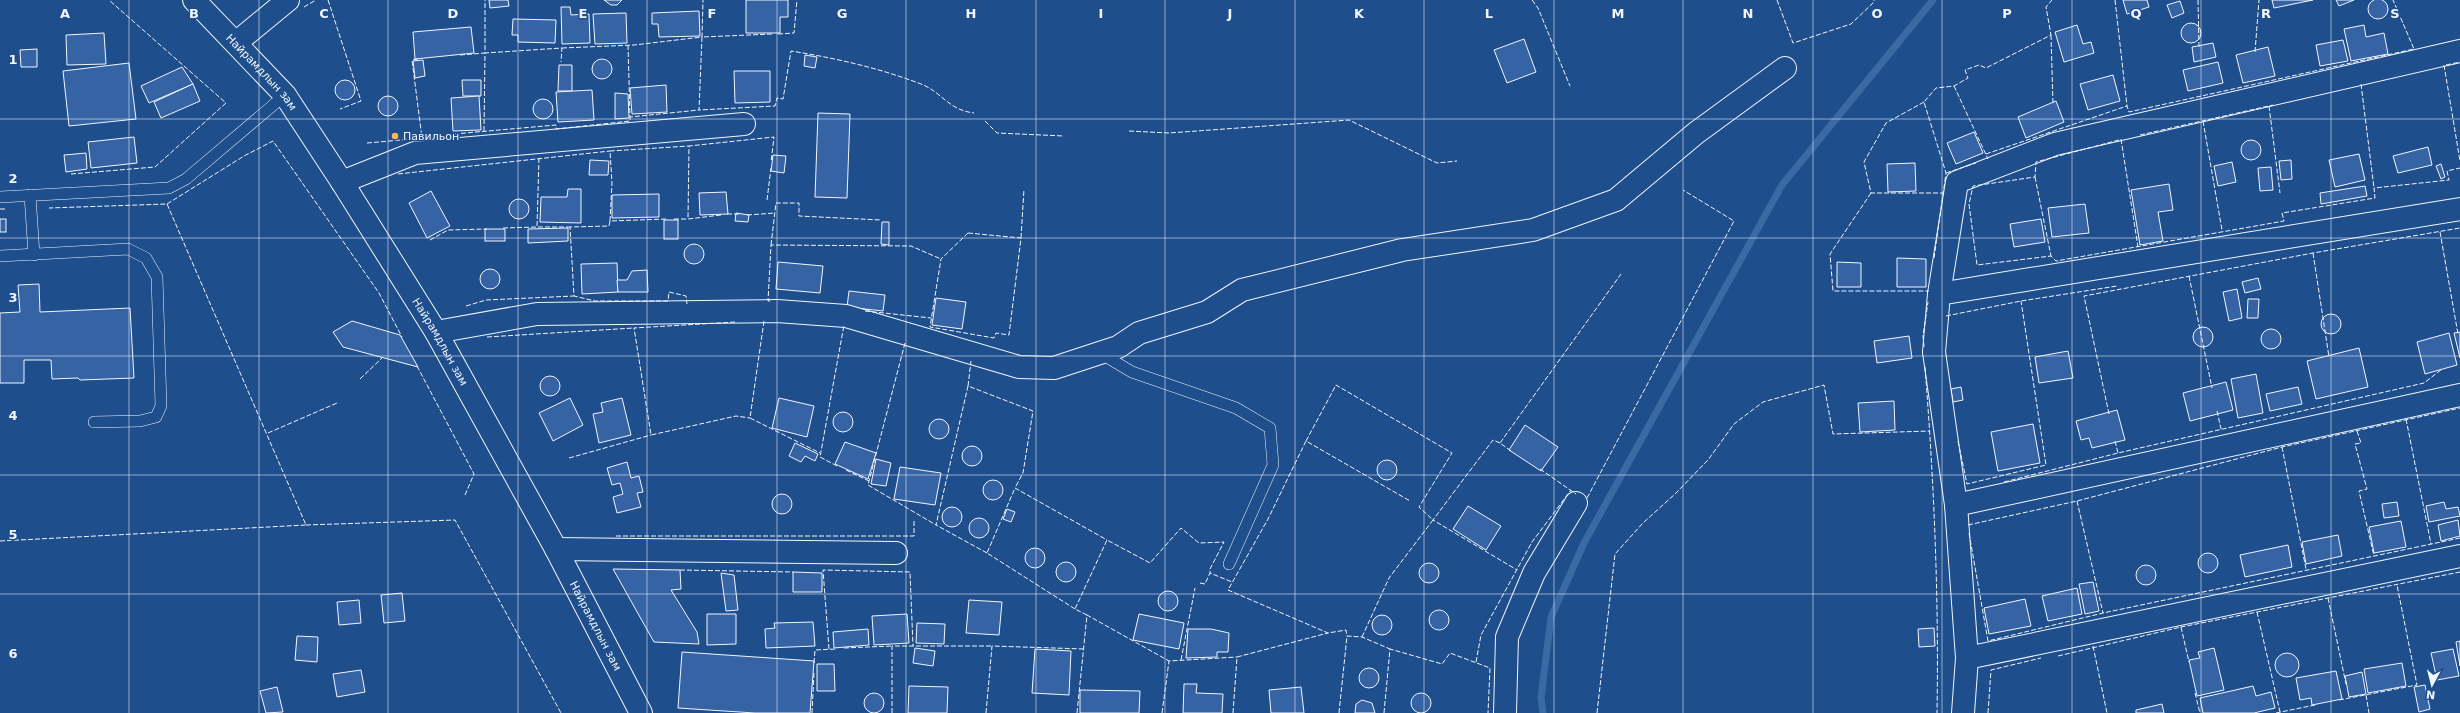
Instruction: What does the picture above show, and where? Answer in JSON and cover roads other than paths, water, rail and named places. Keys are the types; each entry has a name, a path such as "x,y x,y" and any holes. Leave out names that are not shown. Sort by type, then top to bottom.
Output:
{"street":[{"name":"Найрамдлын зам","path":"194,0 237,42 285,95 342,182 436,332 556,549 641,713"},
{"path":"237,42 288,0"},
{"path":"1963,713 1967,658 1956,505 1934,352 1939,294 1957,182 2055,144 2460,51"},
{"path":"436,332 537,314 776,311 846,316 1019,367 1054,368 1118,347 1139,333 1207,312 1242,290 1402,250 1533,230 1616,200 1696,133 1785,68"},
{"path":"342,182 415,153 744,124"},
{"path":"1939,294 2460,209"},
{"path":"1956,505 2460,395"},
{"path":"1505,713 1507,637 1534,573 1576,503"},
{"path":"556,549 896,553"},
{"path":"1967,658 2460,556"}],"lane":[{"path":"0,197 169,188 186,179 285,95"},
{"path":"30,195 34,255"},
{"path":"0,256 128,249 146,258 157,277 161,406 156,417 140,421 94,422"},
{"path":"1100,353 1132,372 1236,408 1270,428 1273,465 1229,564"}],"waterway":[{"path":"1543,713 1541,698 1551,617 1584,543 1782,185 1933,0"}],"place":[{"name":"Павильон","path":"395,136"}]}
